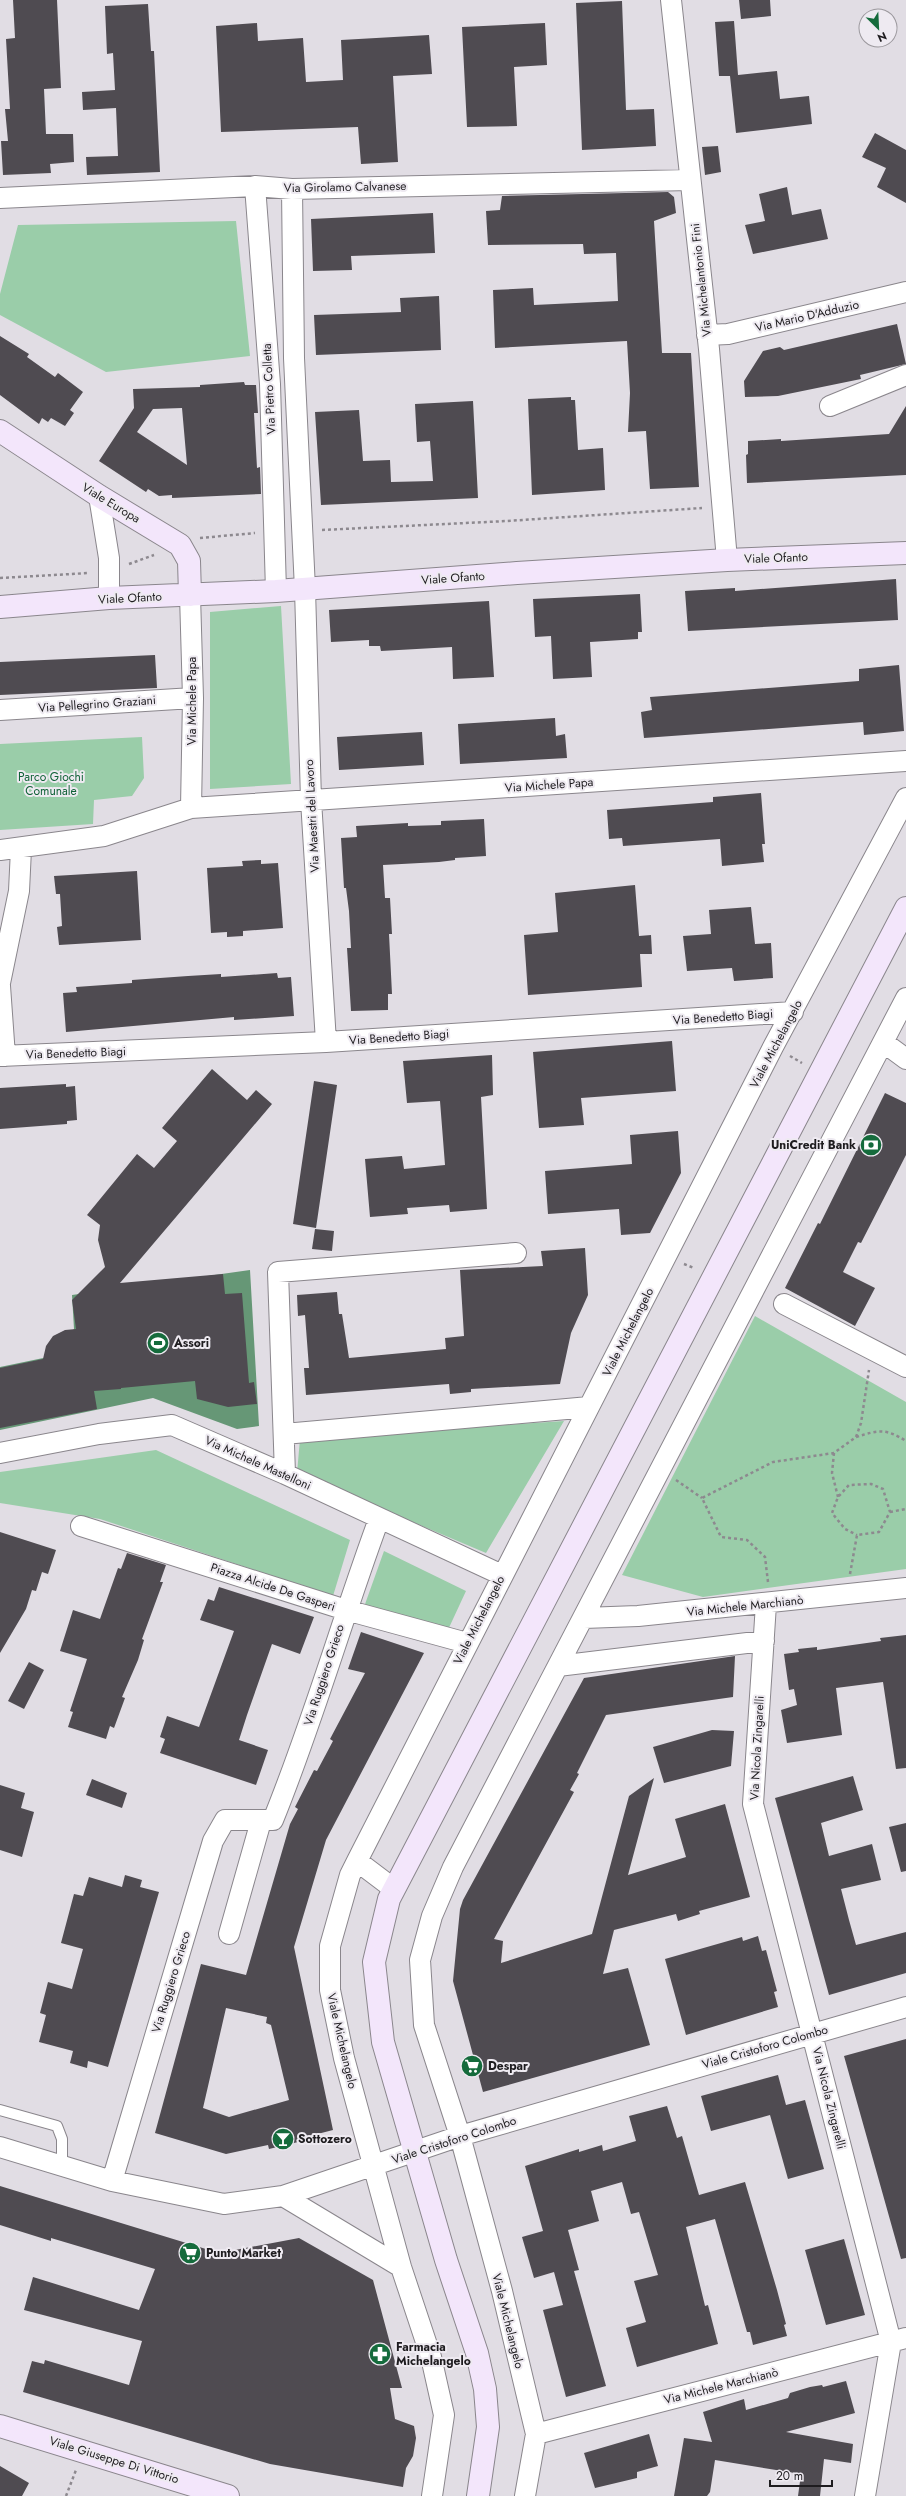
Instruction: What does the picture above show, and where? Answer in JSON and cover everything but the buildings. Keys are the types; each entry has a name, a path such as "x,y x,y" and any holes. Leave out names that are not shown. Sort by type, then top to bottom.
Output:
{"street":[{"name":"Via Michelantonio Fini","path":"671,0 707,335 727,560"},
{"name":"Via Girolamo Calvanese","path":"0,198 255,186 292,189 690,180"},
{"name":"Via Pietro Colletta","path":"255,186 270,384 276,591"},
{"path":"292,189 294,358 305,589"},
{"name":"Via Mario D'Adduzio","path":"707,335 728,334 906,292"},
{"path":"830,406 906,375"},
{"name":"Viale Europa","path":"0,431 99,496 180,545"},
{"path":"99,496 108,558 109,598"},
{"path":"180,545 189,561 190,595"},
{"name":"Viale Ofanto","path":"0,607 109,598 276,591 516,573 727,560 906,553"},
{"name":"Via Maestri del Lavoro","path":"305,589 310,800 326,1042"},
{"name":"Via Michele Papa","path":"190,595 193,698 191,808"},
{"name":"Via Pellegrino Graziani","path":"0,710 193,698"},
{"name":"Via Michele Papa","path":"21,849 104,836 191,808 906,761"},
{"name":"Viale Michelangelo","path":"432,2496 444,2414 431,2357 401,2267 344,2058 330,1990 330,1946 350,1875 357,1861 502,1575 793,1012 906,798"},
{"path":"0,850 21,849 19,891 0,985 2,1056"},
{"path":"478,2496 488,2427 485,2389 478,2353 446,2260 383,2042 374,1962 389,1899 906,908"},
{"name":"Viale Michelangelo","path":"525,2496 536,2434 502,2291 460,2136 424,2025 420,1960 432,1916 453,1867 906,998"},
{"name":"Via Benedetto Biagi","path":"2,1056 326,1042 793,1012"},
{"path":"883,1042 906,1059"},
{"path":"285,1474 278,1272 516,1253"},
{"path":"784,1304 906,1367"},
{"path":"284,1434 589,1407"},
{"name":"Via Michele Mastelloni","path":"0,1454 99,1434 172,1425 285,1474 502,1575"},
{"name":"Via Ruggiero Grieco","path":"112,2181 213,1841 225,1820 272,1820 290,1778 346,1610 379,1519"},
{"name":"Piazza Alcide De Gasperi","path":"81,1526 346,1610 467,1643"},
{"name":"Via Michele Marchianò","path":"584,1618 638,1616 766,1604 906,1588"},
{"name":"Via Nicola Zingarelli","path":"766,1604 753,1804 812,2033 899,2340 865,2496"},
{"path":"558,1666 764,1640"},
{"path":"228,1934 261,1821"},
{"path":"357,1861 394,1889"},
{"name":"Viale Cristoforo Colombo","path":"0,2147 112,2181 224,2204 283,2196 460,2136 906,2007"},
{"path":"283,2196 401,2267"},
{"name":"Via Michele Marchianò","path":"536,2434 899,2340"},
{"name":"Viale Giuseppe Di Vittorio","path":"0,2426 228,2496"}],"lane":[{"path":"0,2110 57,2126 62,2139 62,2166"}],"path":[{"path":"302,531 507,521 722,506"},
{"path":"180,545 204,536 275,532"},
{"path":"856,1437 861,1423 872,1349"},
{"path":"702,1498 773,1462 834,1453 856,1437 877,1430 890,1431 906,1441"},
{"path":"834,1453 832,1473 838,1497"},
{"path":"660,1470 702,1498 721,1537 747,1540 765,1557 768,1579 766,1604"},
{"path":"871,1484 883,1489 890,1512 879,1532 857,1535 845,1530 832,1513 838,1497 849,1485 871,1484"},
{"path":"890,1512 906,1509"},
{"path":"850,1595 851,1569 857,1535"}],"green space":[{"path":"236,221 250,356 106,372 0,315 0,294 18,225"},
{"path":"281,606 291,784 210,789 210,612"},
{"name":"Parco Giochi Comunale","path":"142,737 144,778 132,796 94,800 93,824 0,830 0,744"},
{"path":"755,1316 906,1402 906,1569 703,1597 622,1575"},
{"path":"564,1421 486,1553 297,1473 300,1439"},
{"path":"156,1450 350,1540 333,1596 100,1519 0,1503 0,1472"},
{"path":"384,1551 466,1591 447,1632 364,1607"}],"shaded area":[{"name":"Assori","path":"250,1270 259,1426 237,1429 153,1398 0,1430 0,1367 48,1357 74,1329 72,1295"}],"place":[{"name":"UniCredit Bank","path":"871,1145"},
{"name":"Assori","path":"158,1343"},
{"name":"Despar","path":"472,2066"},
{"name":"Sottozero","path":"283,2139"},
{"name":"Punto Market","path":"190,2253"},
{"name":"Farmacia Michelangelo","path":"380,2354"}]}
